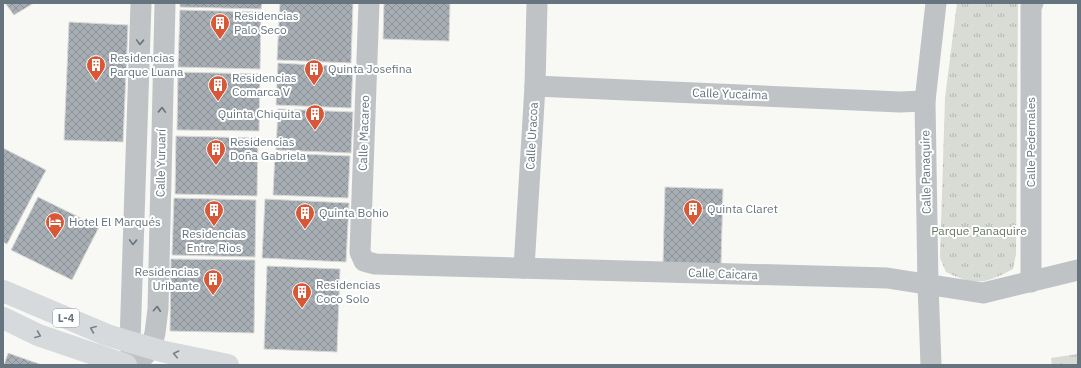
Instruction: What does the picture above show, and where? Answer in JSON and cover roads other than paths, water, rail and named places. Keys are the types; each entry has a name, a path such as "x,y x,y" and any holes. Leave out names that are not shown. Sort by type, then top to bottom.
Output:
{"main road":[{"name":"L-4","path":"3,291 107,335 151,348 228,365"},
{"name":"L-4","path":"3,318 38,335 126,365"}],"street":[{"name":"Calle Yuruarí","path":"135,365 130,342 141,3"},
{"name":"Calle Yuruarí","path":"135,365 151,348 155,333 158,309 165,3"},
{"name":"Calle Macareo","path":"364,261 360,252 369,3"},
{"name":"Calle Uracoa","path":"524,268 535,86 537,3"},
{"name":"Calle Panaquire","path":"930,365 925,101 936,3"},
{"name":"Calle Pedernales","path":"1031,282 1031,7 1033,3"},
{"name":"Calle Yucaima","path":"535,86 900,102 925,101"},
{"path":"135,183 160,186"},
{"name":"Calle Caicara","path":"364,261 375,264 887,278 983,293 1078,270"}],"place":[{"name":"Residencias Palo Seco","path":"220,40"},
{"name":"Residencias Parque Luana","path":"96,82"},
{"name":"Quinta Josefina","path":"314,86"},
{"name":"Residencias Comarca V","path":"218,102"},
{"name":"Quinta Chiquita","path":"315,131"},
{"name":"Residencias Doña Gabriela","path":"216,166"},
{"name":"Quinta Claret","path":"693,226"},
{"name":"Residencias Entre Rios","path":"214,227"},
{"name":"Quinta Bohio","path":"305,230"},
{"name":"Hotel El Marqués","path":"55,239"},
{"name":"Residencias Uribante","path":"213,296"},
{"name":"Residencias Coco Solo","path":"302,309"}],"park label":[{"name":"Parque Panaquire","path":"979,231"}]}
